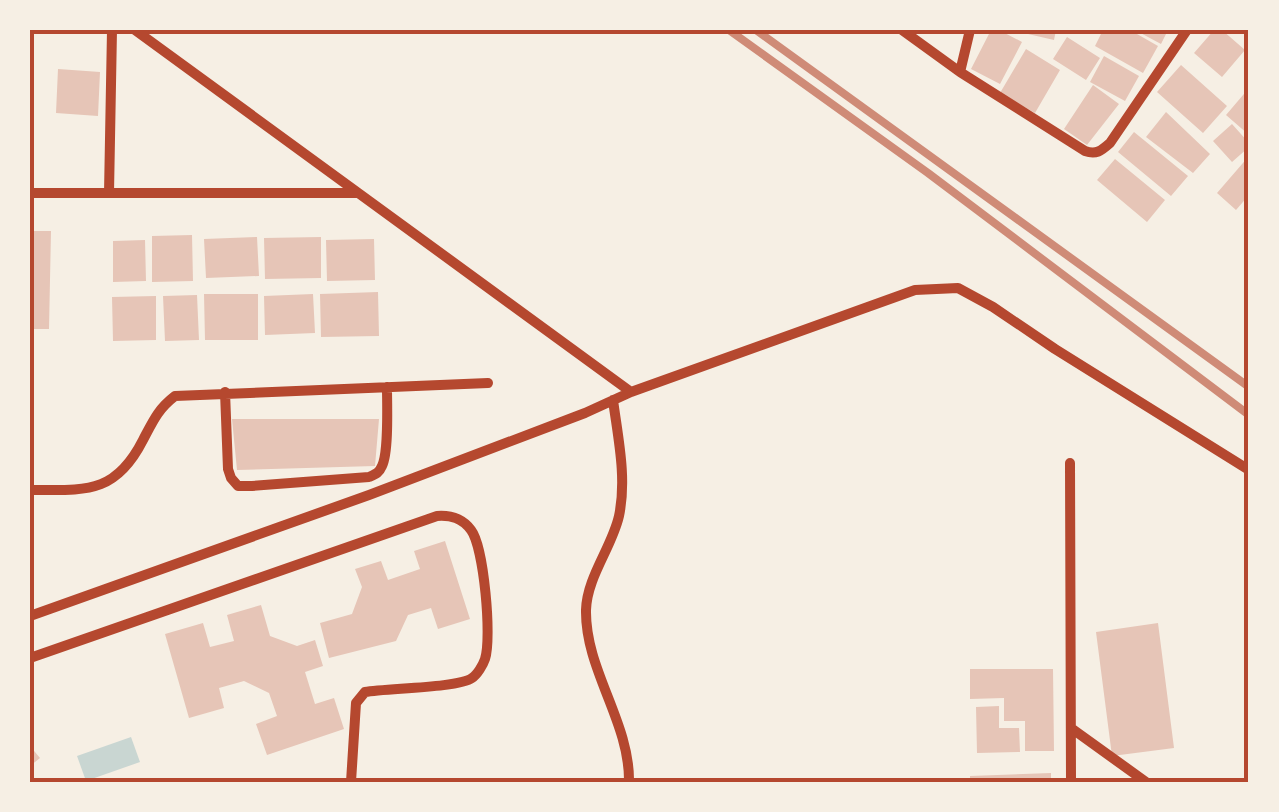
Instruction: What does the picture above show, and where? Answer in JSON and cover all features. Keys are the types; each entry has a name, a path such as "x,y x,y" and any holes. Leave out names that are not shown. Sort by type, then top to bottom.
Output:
{"street":[{"path":"109,193 112,30"},
{"path":"135,30 632,392"},
{"path":"902,30 960,72 1093,154 1110,144 1187,30"},
{"path":"960,72 970,30"},
{"path":"30,193 357,194"},
{"path":"30,616 368,496 632,392 915,290 958,288 1249,470"},
{"path":"30,490 84,490 119,476 135,456 161,406 175,396 488,383"},
{"path":"225,392 230,478 238,486 252,486 369,477 378,472 383,465 387,387"},
{"path":"612,400 623,482 621,500 586,606 588,638 625,747 629,782"},
{"path":"1070,463 1072,782"},
{"path":"30,658 438,516 452,515 470,527 478,542 489,630 485,661 474,678 457,683 365,692 356,704 351,782"},
{"path":"1071,728 1146,782"}],"shaded area":[{"path":"131,737 140,762 86,781 77,756"}],"building":[{"path":"991,30 1022,42 1000,84 971,69"},
{"path":"1029,30 1056,30 1054,40 1028,34"},
{"path":"1103,30 1130,30 1158,46 1143,73 1095,46"},
{"path":"1135,30 1168,30 1161,44"},
{"path":"1214,30 1222,30 1245,50 1222,77 1194,53"},
{"path":"1067,37 1100,58 1086,80 1053,59"},
{"path":"1026,49 1060,70 1035,113 1000,93"},
{"path":"1104,56 1139,76 1125,101 1090,82"},
{"path":"1181,65 1227,106 1203,133 1157,92"},
{"path":"58,69 100,72 98,116 56,113"},
{"path":"1093,85 1119,104 1087,145 1064,129"},
{"path":"1249,88 1249,135 1226,115"},
{"path":"1166,112 1210,154 1193,173 1146,137"},
{"path":"1232,124 1249,147 1232,162 1213,141"},
{"path":"1134,132 1188,176 1171,196 1118,152"},
{"path":"1249,156 1249,195 1236,210 1217,193"},
{"path":"1115,159 1165,200 1147,222 1097,180"},
{"path":"30,231 51,231 49,329 30,329"},
{"path":"192,235 193,281 152,282 152,236"},
{"path":"257,237 259,276 206,278 204,239"},
{"path":"321,237 321,278 265,279 264,238"},
{"path":"374,239 375,280 327,281 326,240"},
{"path":"145,240 146,281 113,282 113,241"},
{"path":"378,292 379,336 321,337 320,294"},
{"path":"204,294 258,294 258,340 205,340"},
{"path":"313,294 315,333 265,335 264,296"},
{"path":"197,295 199,340 165,341 163,296"},
{"path":"156,296 156,340 113,341 112,297"},
{"path":"232,419 379,419 375,466 237,470"},
{"path":"445,541 470,619 438,629 431,608 408,615 396,641 329,658 320,623 352,614 362,587 355,569 381,561 388,580 420,569 414,551"},
{"path":"261,605 270,636 297,646 315,640 323,666 305,672 315,704 334,698 344,729 267,755 256,724 277,716 269,693 244,681 219,688 224,708 189,718 165,634 203,623 210,647 234,641 227,615"},
{"path":"1158,623 1174,748 1112,756 1096,632"},
{"path":"970,669 1053,669 1054,751 1025,751 1025,721 1004,721 1004,698 970,699"},
{"path":"999,706 999,728 1019,728 1020,752 977,753 976,707"},
{"path":"30,746 40,758 30,766"},
{"path":"1051,773 1051,782 970,782 970,776"}],"railway":[{"path":"729,30 928,173 1249,415"},
{"path":"756,30 1249,387"}]}
